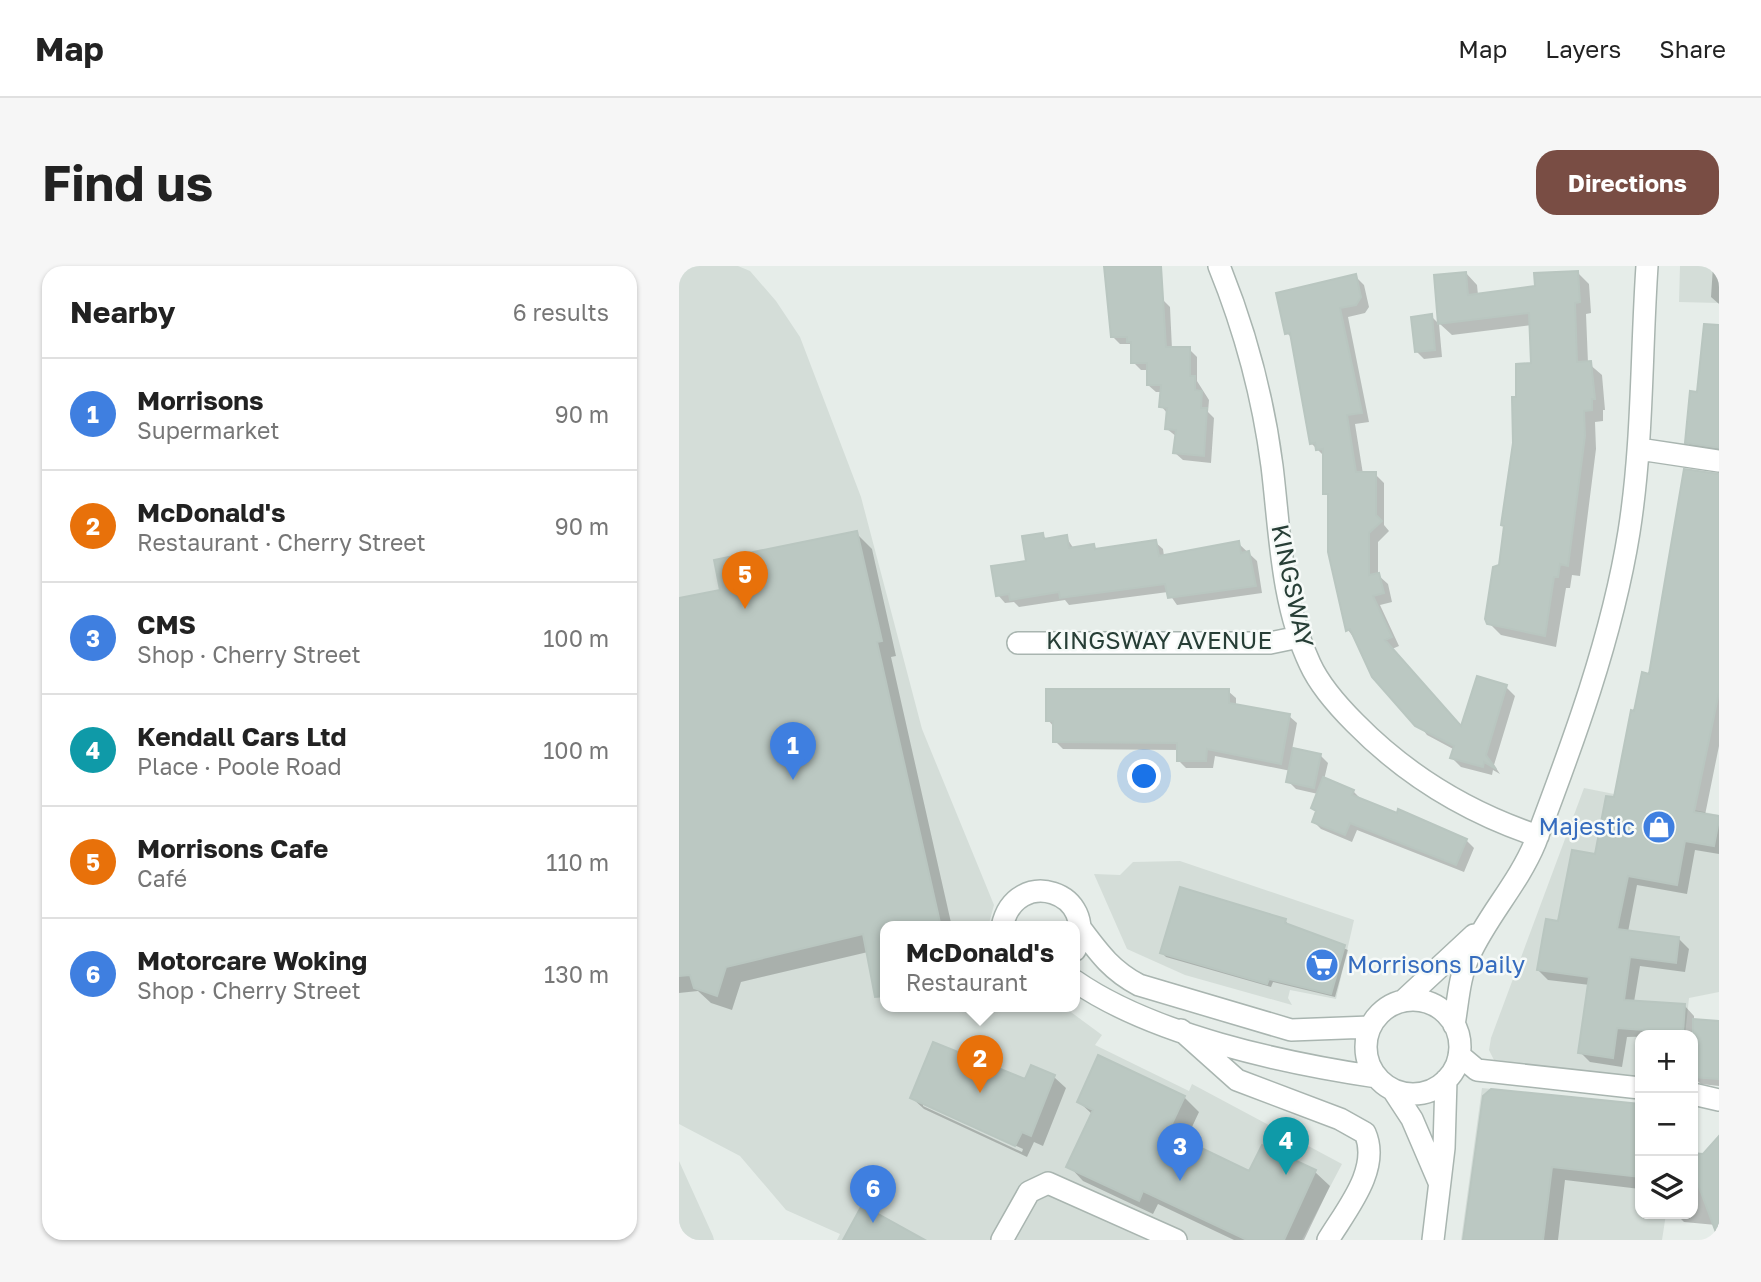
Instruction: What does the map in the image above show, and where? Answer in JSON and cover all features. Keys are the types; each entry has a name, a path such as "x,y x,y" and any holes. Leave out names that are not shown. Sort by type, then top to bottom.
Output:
{"street":[{"name":"KINGSWAY","path":"1219,266 1241,326 1264,415 1283,560 1299,637 1310,664 1330,695 1388,755 1437,791 1505,825 1538,836"},
{"path":"1454,1025 1468,957 1520,875 1538,836 1613,609 1629,531 1639,449 1647,266"},
{"path":"1639,449 1719,461"},
{"name":"KINGSWAY AVENUE","path":"1019,643 1270,643 1299,637"},
{"path":"1004,921 1020,896 1035,891 1048,891 1064,897 1074,907 1078,921"},
{"path":"1403,1001 1489,921"},
{"path":"1080,926 1112,968 1139,985 1291,1030 1370,1027"},
{"path":"1080,984 1105,1002 1137,1017 1300,1063 1385,1083 1408,1094 1423,1093 1445,1080"},
{"path":"1433,1240 1444,1147 1445,1080 1459,1055 1459,1040 1454,1025 1445,1013 1433,1004 1418,1000 1403,1001 1390,1006 1370,1027 1366,1056 1412,1119 1439,1182"},
{"path":"1181,1030 1237,1080 1356,1127 1369,1141 1368,1168 1328,1240"},
{"path":"1459,1055 1477,1070 1635,1087"},
{"path":"1698,1095 1719,1100"},
{"path":"1002,1240 1029,1192 1048,1183 1176,1240"}],"shaded area":[{"path":"679,266 738,266 750,271 776,301 800,337 861,497 922,729 994,905 990,921 880,921 880,1012 1071,1012 1102,1035 1095,1045 1189,1091 1192,1084 1342,1164 1302,1240 837,1240 840,1234 786,1210 740,1156 679,1124"},
{"path":"1680,266 1719,266 1719,303 1679,302"},
{"path":"1584,788 1719,815 1719,992 1689,998 1686,1030 1635,1030 1635,1076 1494,1060 1489,1050 1491,1038"},
{"path":"1180,861 1354,920 1336,999 1290,990 1288,998 1292,1005 1185,975 1127,949 1094,874 1120,875 1133,862"},
{"path":"1482,1088 1635,1103 1635,1219 1665,1219 1662,1240 1461,1240"},
{"path":"679,1161 713,1236 714,1240 679,1240"}],"building":[{"path":"1104,266 1161,266 1166,347 1190,347 1190,376 1195,376 1195,390 1202,391 1201,408 1207,408 1204,456 1173,453 1176,430 1165,429 1167,408 1159,407 1161,385 1147,385 1147,363 1131,363 1131,342 1127,342 1127,337 1111,337"},
{"path":"1578,271 1580,302 1575,303 1577,362 1591,361 1595,399 1592,399 1592,410 1584,411 1585,436 1568,566 1560,564 1558,577 1554,577 1545,636 1487,624 1485,619 1493,567 1499,565 1504,526 1501,525 1513,443 1512,397 1516,397 1516,364 1531,363 1529,313 1438,324 1434,275 1466,272 1468,295 1535,286 1534,273"},
{"path":"1356,274 1361,297 1356,305 1340,308 1362,413 1347,415 1356,472 1376,472 1376,515 1382,521 1369,533 1369,575 1379,573 1384,593 1373,596 1392,637 1385,640 1461,726 1477,676 1507,685 1486,755 1496,769 1484,762 1483,767 1450,758 1454,746 1415,726 1372,677 1350,629 1346,631 1328,552 1328,494 1323,494 1323,449 1316,450 1315,443 1310,444 1290,333 1285,334 1276,293"},
{"path":"1432,314 1435,350 1415,352 1411,317"},
{"path":"1704,324 1719,325 1719,448 1685,443 1690,391 1697,392"},
{"path":"1684,469 1719,474 1719,692 1694,812 1719,816 1714,846 1685,841 1677,885 1628,876 1617,929 1679,937 1676,963 1630,957 1624,1000 1685,1004 1683,1030 1617,1028 1613,1058 1578,1053 1589,977 1537,970 1546,919 1558,921 1572,850 1595,854 1606,796 1614,797 1631,710 1634,711 1642,672 1649,674"},
{"path":"857,531 882,641 877,642 940,921 880,921 880,996 875,997 863,934 726,967 717,996 694,988 690,975 679,976 679,598 720,590 714,560"},
{"path":"1043,533 1044,539 1067,535 1069,548 1094,544 1095,549 1156,540 1159,556 1239,541 1241,553 1249,551 1256,586 1168,598 1165,584 1060,598 1059,592 1010,600 1009,594 996,596 991,566 1026,561 1022,536"},
{"path":"1046,689 1229,689 1229,703 1290,714 1281,764 1207,749 1206,761 1177,761 1177,743 1053,742 1053,721 1046,721"},
{"path":"1293,748 1321,754 1314,788 1286,782"},
{"path":"1323,777 1354,790 1352,795 1397,813 1398,809 1467,839 1456,865 1350,823 1345,835 1312,822 1316,811 1311,808"},
{"path":"1180,887 1286,919 1285,923 1345,945 1331,994 1269,979 1267,984 1160,953"},
{"path":"1693,1019 1719,1021 1719,1079 1698,1077 1698,1030 1693,1030"},
{"path":"933,1042 1025,1079 1031,1065 1055,1075 1031,1136 1022,1132 1015,1146 910,1098"},
{"path":"1098,1055 1185,1096 1168,1132 1249,1171 1262,1145 1316,1170 1284,1240 1247,1240 1143,1191 1139,1201 1066,1167 1093,1110 1077,1102"},
{"path":"1491,1089 1635,1103 1635,1176 1552,1167 1543,1240 1463,1240 1483,1096"},
{"path":"1719,1136 1717,1235 1698,1184 1698,1154 1703,1154"},
{"path":"862,1205 925,1240 843,1240"}],"place":[{"name":"Morrisons Cafe","path":"745,609"},
{"name":"Morrisons","path":"793,780"},
{"name":"Majestic","path":"1659,827"},
{"name":"Morrisons Daily","path":"1322,965"},
{"name":"McDonald's","path":"980,1093"},
{"name":"Kendall Cars Ltd","path":"1286,1175"},
{"name":"CMS","path":"1180,1181"},
{"name":"Motorcare Woking","path":"873,1223"}]}
